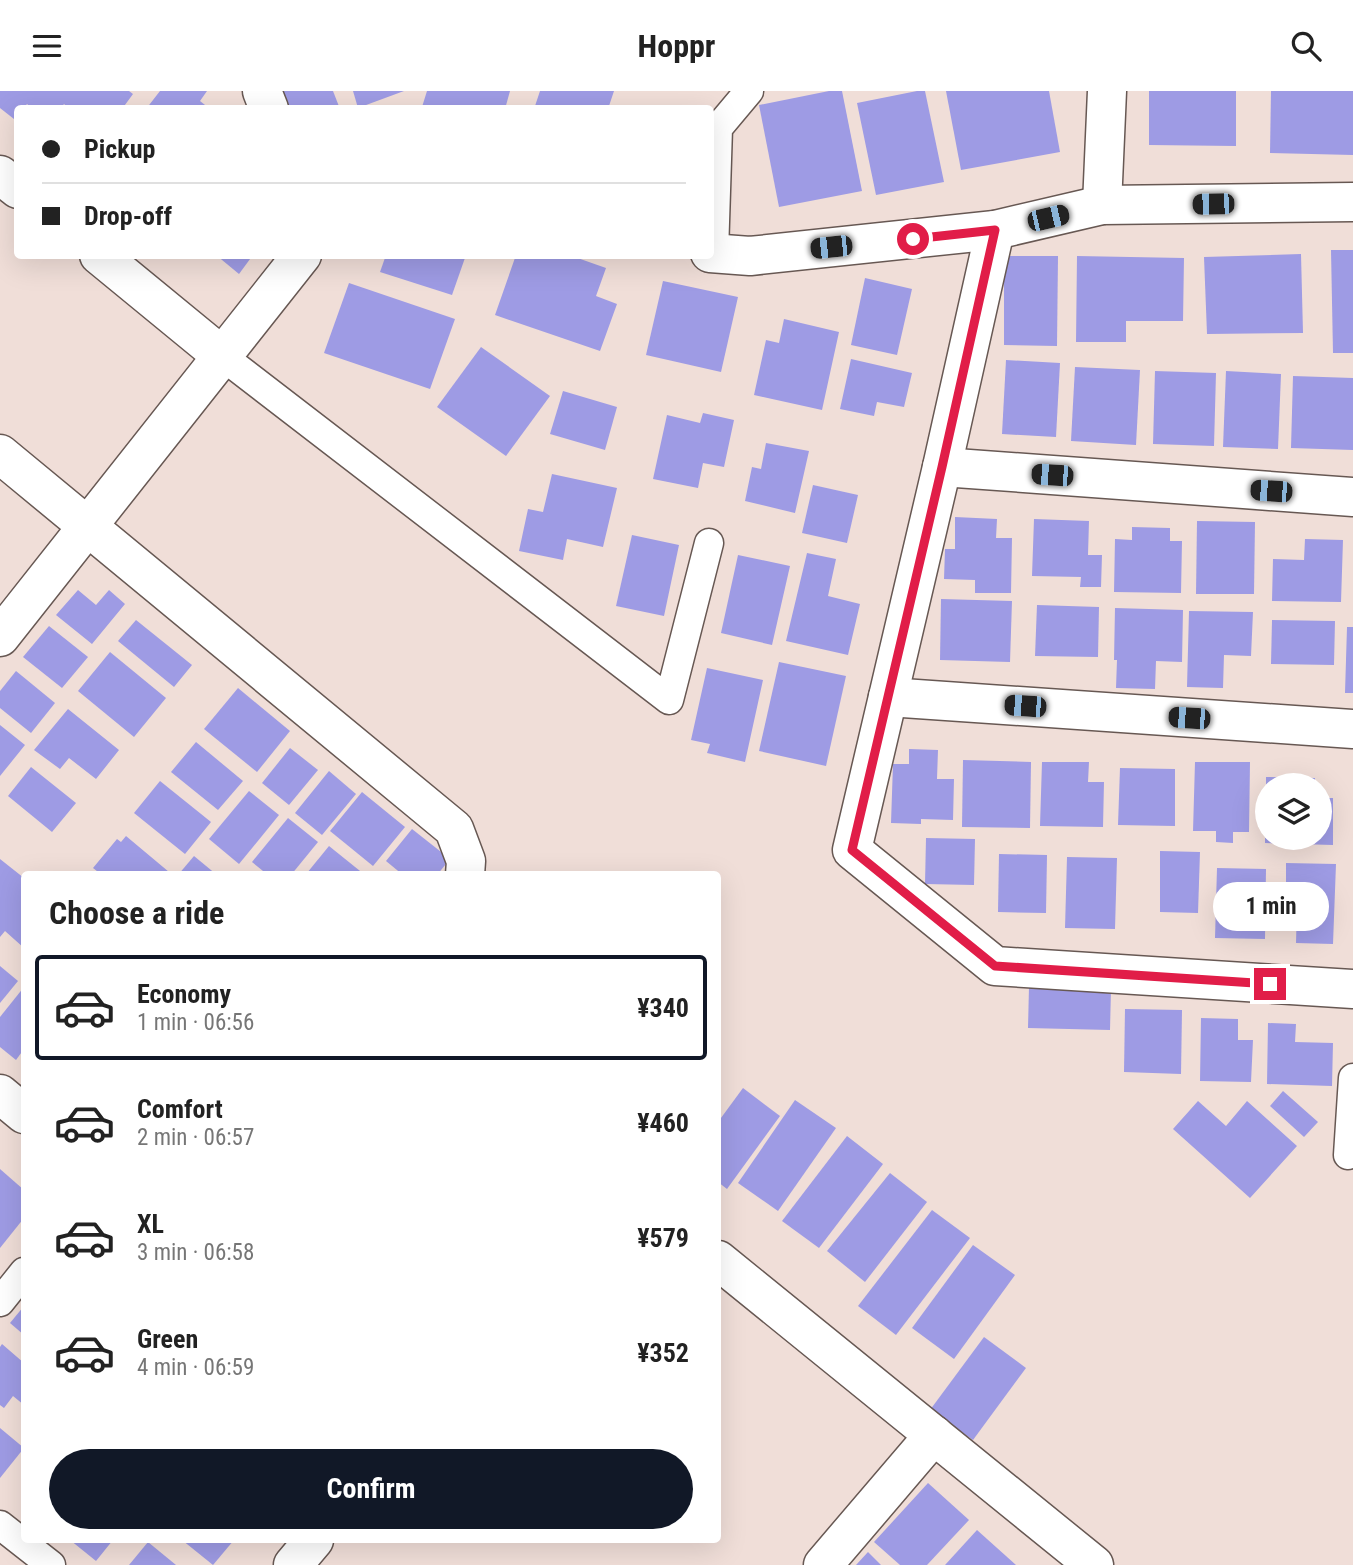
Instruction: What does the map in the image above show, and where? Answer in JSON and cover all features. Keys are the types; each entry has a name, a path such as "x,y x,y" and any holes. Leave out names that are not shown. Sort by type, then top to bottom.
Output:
{"street":[{"path":"1102,205 1107,91"},
{"path":"0,175 14,186"},
{"path":"714,253 750,256 995,230 1102,205 1353,202"},
{"path":"995,230 852,850 995,966 1353,989"},
{"path":"104,259 222,356"},
{"path":"0,637 299,259"},
{"path":"0,454 454,829 466,861 465,871"},
{"path":"942,467 1353,497"},
{"path":"888,697 1353,729"},
{"path":"0,1094 21,1112"},
{"path":"721,1262 1091,1564"},
{"path":"823,1565 934,1434"},
{"path":"293,1565 311,1543"}],"lane":[{"path":"714,211 718,128 749,91"},
{"path":"222,356 669,700 709,543"},
{"path":"1348,1156 1353,1078"},
{"path":"0,1302 21,1276"},
{"path":"0,1525 21,1541"},
{"path":"23,1543 51,1565"}],"building":[{"path":"0,91 129,91 133,94 125,105 14,105 14,119 0,108"},
{"path":"160,91 207,91 200,101 205,105 149,105"},
{"path":"278,91 333,91 338,105 283,105"},
{"path":"353,91 404,91 366,105 357,105"},
{"path":"427,91 510,91 506,105 423,105"},
{"path":"540,91 614,91 609,105 535,105"},
{"path":"829,91 842,91 862,191 779,207 759,105"},
{"path":"925,91 944,182 876,195 857,103"},
{"path":"946,91 1049,91 1060,152 961,170"},
{"path":"1149,91 1236,91 1236,146 1149,145"},
{"path":"1271,91 1353,91 1353,155 1270,153"},
{"path":"1331,250 1353,250 1353,353 1333,353"},
{"path":"1301,254 1303,333 1207,334 1204,257"},
{"path":"1004,256 1058,256 1057,346 1004,345"},
{"path":"1077,256 1184,258 1183,321 1126,321 1126,342 1076,342"},
{"path":"221,259 250,259 239,274"},
{"path":"385,259 465,259 452,295 380,272"},
{"path":"515,259 580,259 606,268 596,296 617,304 600,351 495,315"},
{"path":"865,278 912,289 897,355 851,345"},
{"path":"663,281 738,297 721,372 646,355"},
{"path":"349,283 455,319 430,389 324,353"},
{"path":"784,319 839,332 822,410 754,395 766,340 779,343"},
{"path":"481,347 550,396 506,456 437,407"},
{"path":"851,359 912,373 904,407 877,402 874,416 840,409"},
{"path":"1006,360 1060,363 1056,437 1002,434"},
{"path":"1075,367 1140,370 1136,445 1071,441"},
{"path":"1155,371 1216,373 1214,446 1153,444"},
{"path":"1226,371 1281,374 1278,449 1223,447"},
{"path":"1293,376 1353,378 1353,450 1291,448"},
{"path":"563,391 617,407 605,450 550,434"},
{"path":"703,413 734,420 724,467 703,463 698,488 653,479 667,415 700,423"},
{"path":"766,443 809,451 795,513 745,501 752,467 761,469"},
{"path":"552,474 617,488 603,547 567,539 563,560 519,551 528,509 543,512"},
{"path":"813,485 858,495 847,543 802,533"},
{"path":"955,517 997,519 996,538 1012,538 1011,593 975,593 975,580 944,579 945,549 955,549"},
{"path":"1034,519 1089,521 1088,555 1102,555 1101,587 1080,587 1081,577 1032,576"},
{"path":"1197,521 1255,522 1254,594 1196,594"},
{"path":"1132,527 1170,528 1170,541 1182,541 1181,593 1114,592 1115,539 1132,540"},
{"path":"632,535 679,545 664,616 616,606"},
{"path":"1305,539 1343,540 1341,602 1272,601 1273,559 1304,560"},
{"path":"807,553 836,559 828,596 860,604 848,655 786,641"},
{"path":"738,555 790,566 772,645 721,633"},
{"path":"78,590 96,605 109,590 125,604 92,644 56,615"},
{"path":"941,599 1012,601 1010,662 940,660"},
{"path":"1037,605 1099,607 1098,657 1035,656"},
{"path":"1115,608 1183,610 1182,662 1156,661 1155,689 1116,688"},
{"path":"1189,611 1253,612 1251,656 1224,655 1223,688 1187,687"},
{"path":"136,620 192,665 174,687 118,641"},
{"path":"1272,620 1335,621 1334,665 1271,664"},
{"path":"49,626 88,657 62,688 23,657"},
{"path":"1347,627 1353,627 1353,693 1345,693"},
{"path":"110,652 166,698 134,737 78,691"},
{"path":"779,662 846,676 826,766 759,751"},
{"path":"707,668 763,680 745,762 707,753 710,744 691,740"},
{"path":"16,671 55,703 31,733 0,708 0,691"},
{"path":"238,688 290,731 257,772 204,729"},
{"path":"68,709 119,750 96,779 69,758 60,769 34,750"},
{"path":"0,725 25,745 0,776"},
{"path":"196,742 243,781 218,810 171,772"},
{"path":"290,748 318,770 289,805 262,783"},
{"path":"909,749 938,750 937,779 954,779 953,820 921,819 921,824 891,823 893,764 909,764"},
{"path":"963,760 1031,762 1030,828 962,827"},
{"path":"1042,762 1089,762 1088,782 1104,782 1103,827 1040,826"},
{"path":"1195,762 1250,762 1249,832 1233,832 1233,843 1216,842 1216,831 1193,831"},
{"path":"31,767 76,803 52,832 8,796"},
{"path":"1120,768 1175,769 1175,826 1118,825"},
{"path":"329,771 356,794 322,835 295,813"},
{"path":"160,781 211,822 185,854 134,813"},
{"path":"249,791 279,815 239,864 209,839"},
{"path":"362,792 405,827 373,866 330,831"},
{"path":"1332,798 1333,798 1332,845"},
{"path":"288,818 318,842 294,871 263,871 252,862"},
{"path":"412,829 450,859 440,871 398,871 386,861"},
{"path":"126,836 168,871 97,871 93,868 117,839 121,842"},
{"path":"926,838 975,839 974,885 925,884"},
{"path":"329,846 360,871 309,871"},
{"path":"1160,851 1200,852 1198,913 1160,912"},
{"path":"999,854 1047,855 1046,913 998,912"},
{"path":"194,856 212,871 181,871"},
{"path":"1067,857 1117,858 1115,929 1065,928"},
{"path":"0,859 21,876 21,945 5,931 0,937"},
{"path":"1286,863 1336,864 1333,944 1296,943 1297,905 1286,905"},
{"path":"1217,868 1266,869 1265,939 1215,938"},
{"path":"0,966 18,981 0,1003"},
{"path":"1029,987 1111,989 1110,1030 1028,1028"},
{"path":"21,991 21,1053 16,1060 0,1047 0,1017"},
{"path":"1125,1009 1182,1010 1181,1074 1124,1072"},
{"path":"1201,1018 1238,1019 1238,1040 1253,1040 1251,1082 1200,1081"},
{"path":"1268,1023 1296,1024 1295,1042 1333,1043 1332,1086 1267,1084"},
{"path":"743,1088 780,1116 727,1189 721,1184 721,1118"},
{"path":"1283,1091 1318,1122 1304,1137 1270,1106"},
{"path":"795,1100 836,1128 778,1211 738,1183"},
{"path":"1198,1101 1226,1126 1247,1101 1297,1146 1250,1198 1173,1129"},
{"path":"847,1136 883,1164 819,1248 782,1221"},
{"path":"0,1169 21,1187 21,1222 0,1248"},
{"path":"890,1173 927,1202 865,1282 827,1251"},
{"path":"932,1210 970,1238 896,1335 858,1306"},
{"path":"973,1245 1015,1275 954,1359 912,1328"},
{"path":"21,1310 21,1332 10,1323"},
{"path":"984,1337 1026,1368 973,1440 930,1410"},
{"path":"2,1344 21,1360 21,1403 13,1396 4,1408 0,1405"},
{"path":"0,1428 21,1446 21,1452 0,1478"},
{"path":"928,1483 969,1520 927,1565 900,1565 874,1542"},
{"path":"977,1530 1016,1565 945,1565"},
{"path":"74,1543 111,1543 96,1561"},
{"path":"149,1543 176,1565 129,1565"},
{"path":"186,1543 231,1543 213,1565"},
{"path":"868,1552 881,1565 856,1565"}],"route":[{"path":"913,239 995,230 852,850 995,966 1270,984"}]}
